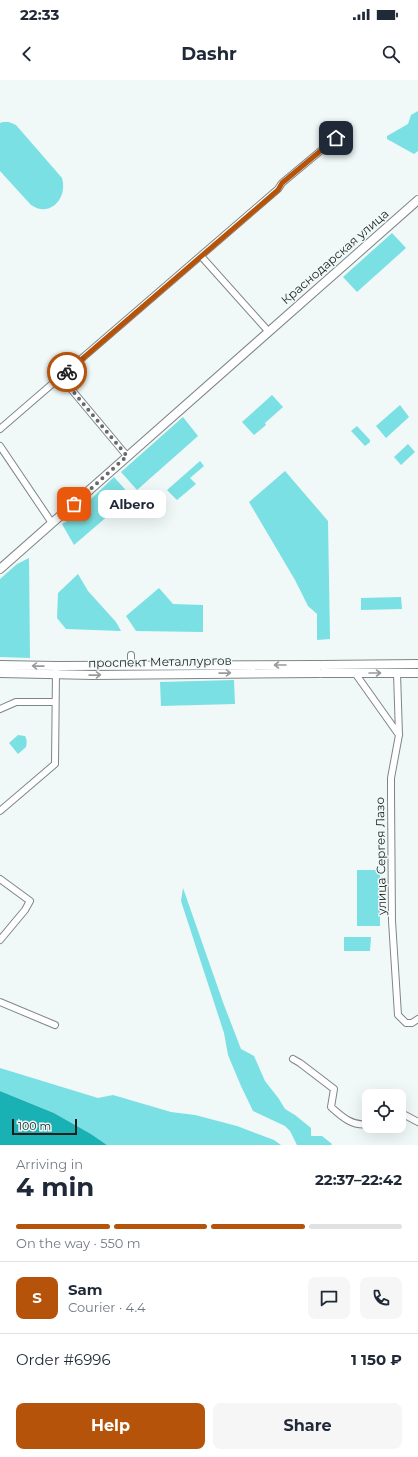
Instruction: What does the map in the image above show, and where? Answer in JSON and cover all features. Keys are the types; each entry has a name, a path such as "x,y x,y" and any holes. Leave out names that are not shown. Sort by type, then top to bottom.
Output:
{"main road":[{"name":"Краснодарская улица","path":"0,569 418,200"},
{"name":"проспект Металлургов","path":"0,665 56,671 131,666 321,669 354,673 396,669 418,664"},
{"name":"проспект Металлургов","path":"0,673 56,671 321,669 396,669 418,672"}],"street":[{"path":"0,429 278,190 282,183 336,138"},
{"path":"201,256 268,332"},
{"path":"61,377 127,456"},
{"path":"0,446 52,523"},
{"path":"131,655 131,666"},
{"name":"улица Сергея Лазо","path":"396,669 399,735 391,778 391,796 392,921 397,1012 406,1023 412,1023 418,1019"},
{"path":"0,811 55,764 56,671"},
{"path":"354,673 399,735"},
{"path":"0,709 16,702 55,702"},
{"path":"0,879 30,901 25,910 0,940"},
{"path":"0,1002 55,1025"},
{"path":"293,1059 300,1062 334,1089 331,1107 345,1120 362,1125"},
{"path":"406,1116 418,1122"}],"shaded area":[{"path":"418,111 418,151 414,154 387,139 387,136 408,124 411,115"},
{"path":"9,122 16,125 62,178 62,192 60,199 56,204 45,209 31,205 0,171 0,123"},
{"path":"392,233 406,248 357,292 343,277"},
{"path":"272,395 283,407 254,435 242,422"},
{"path":"400,405 409,417 386,438 376,426"},
{"path":"183,417 198,436 137,490 121,472"},
{"path":"357,426 370,440 370,442 365,446 351,431"},
{"path":"408,444 415,452 401,465 394,457"},
{"path":"200,461 204,466 190,478 196,484 177,500 167,490"},
{"path":"285,471 328,521 330,639 317,640 317,614 308,606 295,580 249,502"},
{"path":"114,477 131,496 74,545 62,524 85,510 92,498"},
{"path":"29,558 30,658 0,657 0,579 17,564"},
{"path":"78,574 88,591 116,622 121,631 66,629 57,618 58,593"},
{"path":"159,588 173,604 203,605 203,632 136,631 126,616"},
{"path":"401,597 402,609 361,610 361,598"},
{"path":"234,680 235,704 161,706 160,682"},
{"path":"18,735 25,736 27,742 26,747 18,754 9,743"},
{"path":"357,870 380,870 380,926 357,926"},
{"path":"183,888 241,1049 254,1056 265,1081 285,1109 311,1128 311,1136 322,1136 332,1144 331,1145 297,1145 290,1131 285,1126 253,1111 228,1055 224,1033 181,901"},
{"path":"344,937 371,937 370,951 344,951"},
{"path":"0,1068 98,1098 113,1095 171,1112 195,1115 237,1126 274,1140 281,1145 107,1145 54,1113 0,1091"},
{"path":"0,1091 54,1113 107,1145 0,1145"}],"way so far":[{"path":"67,372 61,377 127,456 74,504"}],"place":[{"name":"Albero","path":"74,504"}],"route":[{"path":"67,372 278,190 282,183 336,138"}]}
